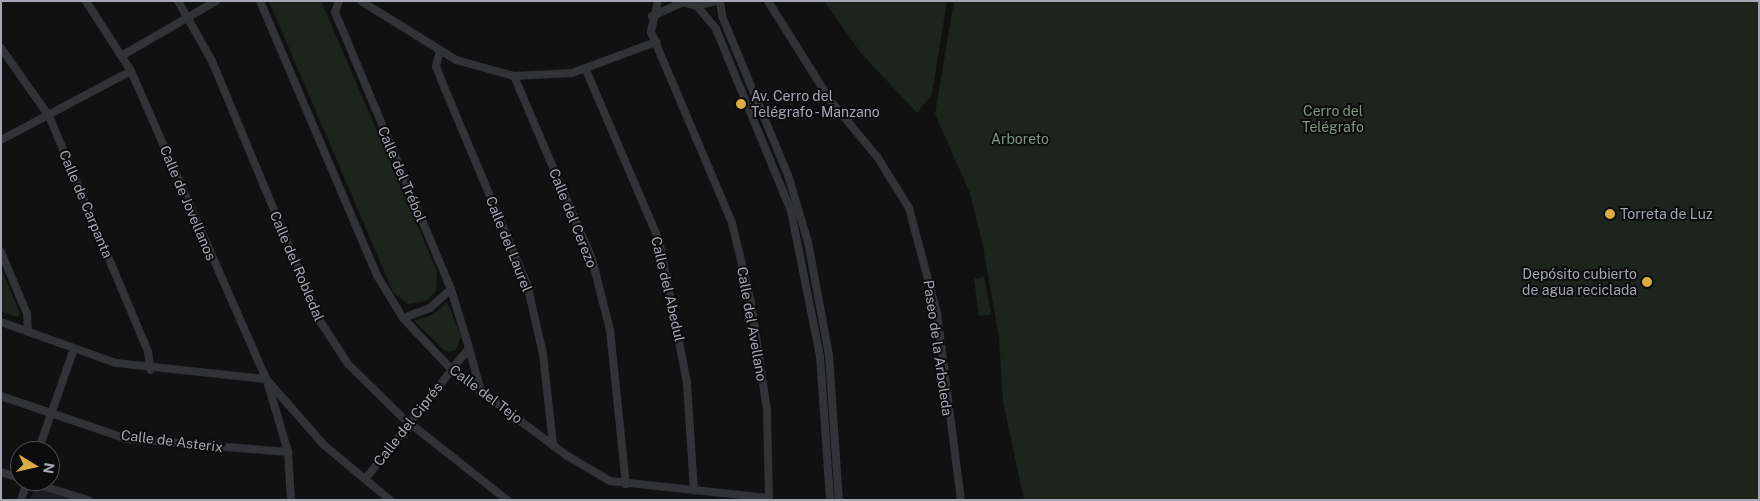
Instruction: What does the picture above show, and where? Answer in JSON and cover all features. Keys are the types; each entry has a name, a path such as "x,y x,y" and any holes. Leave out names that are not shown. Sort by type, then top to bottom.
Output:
{"street":[{"name":"Calle de Jovellanos","path":"86,1 123,54 266,379 324,445 390,500"},
{"name":"Calle del Robledal","path":"178,1 189,17 212,61 320,322 348,364 409,423 508,500"},
{"path":"123,54 216,1"},
{"name":"Calle del Tejo","path":"260,1 378,277 403,318 451,369 480,388 590,472 626,484 769,499"},
{"name":"Calle del Trébol","path":"339,1 335,12 451,289 480,388"},
{"path":"361,1 440,51 474,68 514,76 549,77 586,70 656,42"},
{"path":"652,16 658,1"},
{"path":"652,16 679,2 697,6 716,1"},
{"path":"720,1 722,16 791,184 808,242 830,355 840,500"},
{"name":"Paseo de la Arboleda","path":"768,1 830,100 878,158 909,208 936,313 962,500"},
{"path":"697,6 716,29 734,68 793,219 820,356 830,500"},
{"name":"Calle del Avellano","path":"652,16 656,42 732,223 751,302 767,411 769,499"},
{"name":"Calle de Carpanta","path":"1,48 49,116 148,352 151,370"},
{"name":"Calle del Laurel","path":"440,51 436,66 527,284 544,361 553,445"},
{"name":"Calle del Abedul","path":"586,70 659,240 687,383 694,491"},
{"path":"1,140 131,71"},
{"name":"Calle del Cerezo","path":"514,76 592,259 610,330 626,484"},
{"path":"1,252 27,314 28,332"},
{"path":"403,318 430,308 451,289"},
{"path":"1,322 74,349 151,370 266,379 288,452 291,500"},
{"path":"451,369 468,348"},
{"path":"42,441 74,349"},
{"name":"Calle del Ciprés","path":"365,480 451,369"},
{"name":"Calle de Asterix","path":"1,396 127,439 288,452"},
{"path":"276,409 289,404"},
{"path":"59,491 88,500"}],"shaded area":[{"path":"33,491 47,491 73,500 30,500"}],"green space":[{"path":"269,1 321,1 437,271 436,291 426,301 408,304 393,292"},
{"path":"824,1 947,1 932,94 917,113 861,53"},
{"path":"954,1 1759,1 1759,500 1024,500 1003,401 999,338 983,246 970,193 935,114"},
{"path":"1,268 20,313 18,317 1,312"},
{"path":"984,277 991,314 979,316 974,279"},
{"path":"447,302 461,336 456,350 446,352 414,321 434,314"}],"place":[{"name":"Av. Cerro del Telégrafo - Manzano","path":"741,104"},
{"name":"Torreta de Luz","path":"1610,214"},
{"name":"Depósito cubierto de agua reciclada","path":"1647,282"}],"park label":[{"name":"Cerro del Telégrafo","path":"1333,120"},
{"name":"Arboreto","path":"1020,139"}]}
